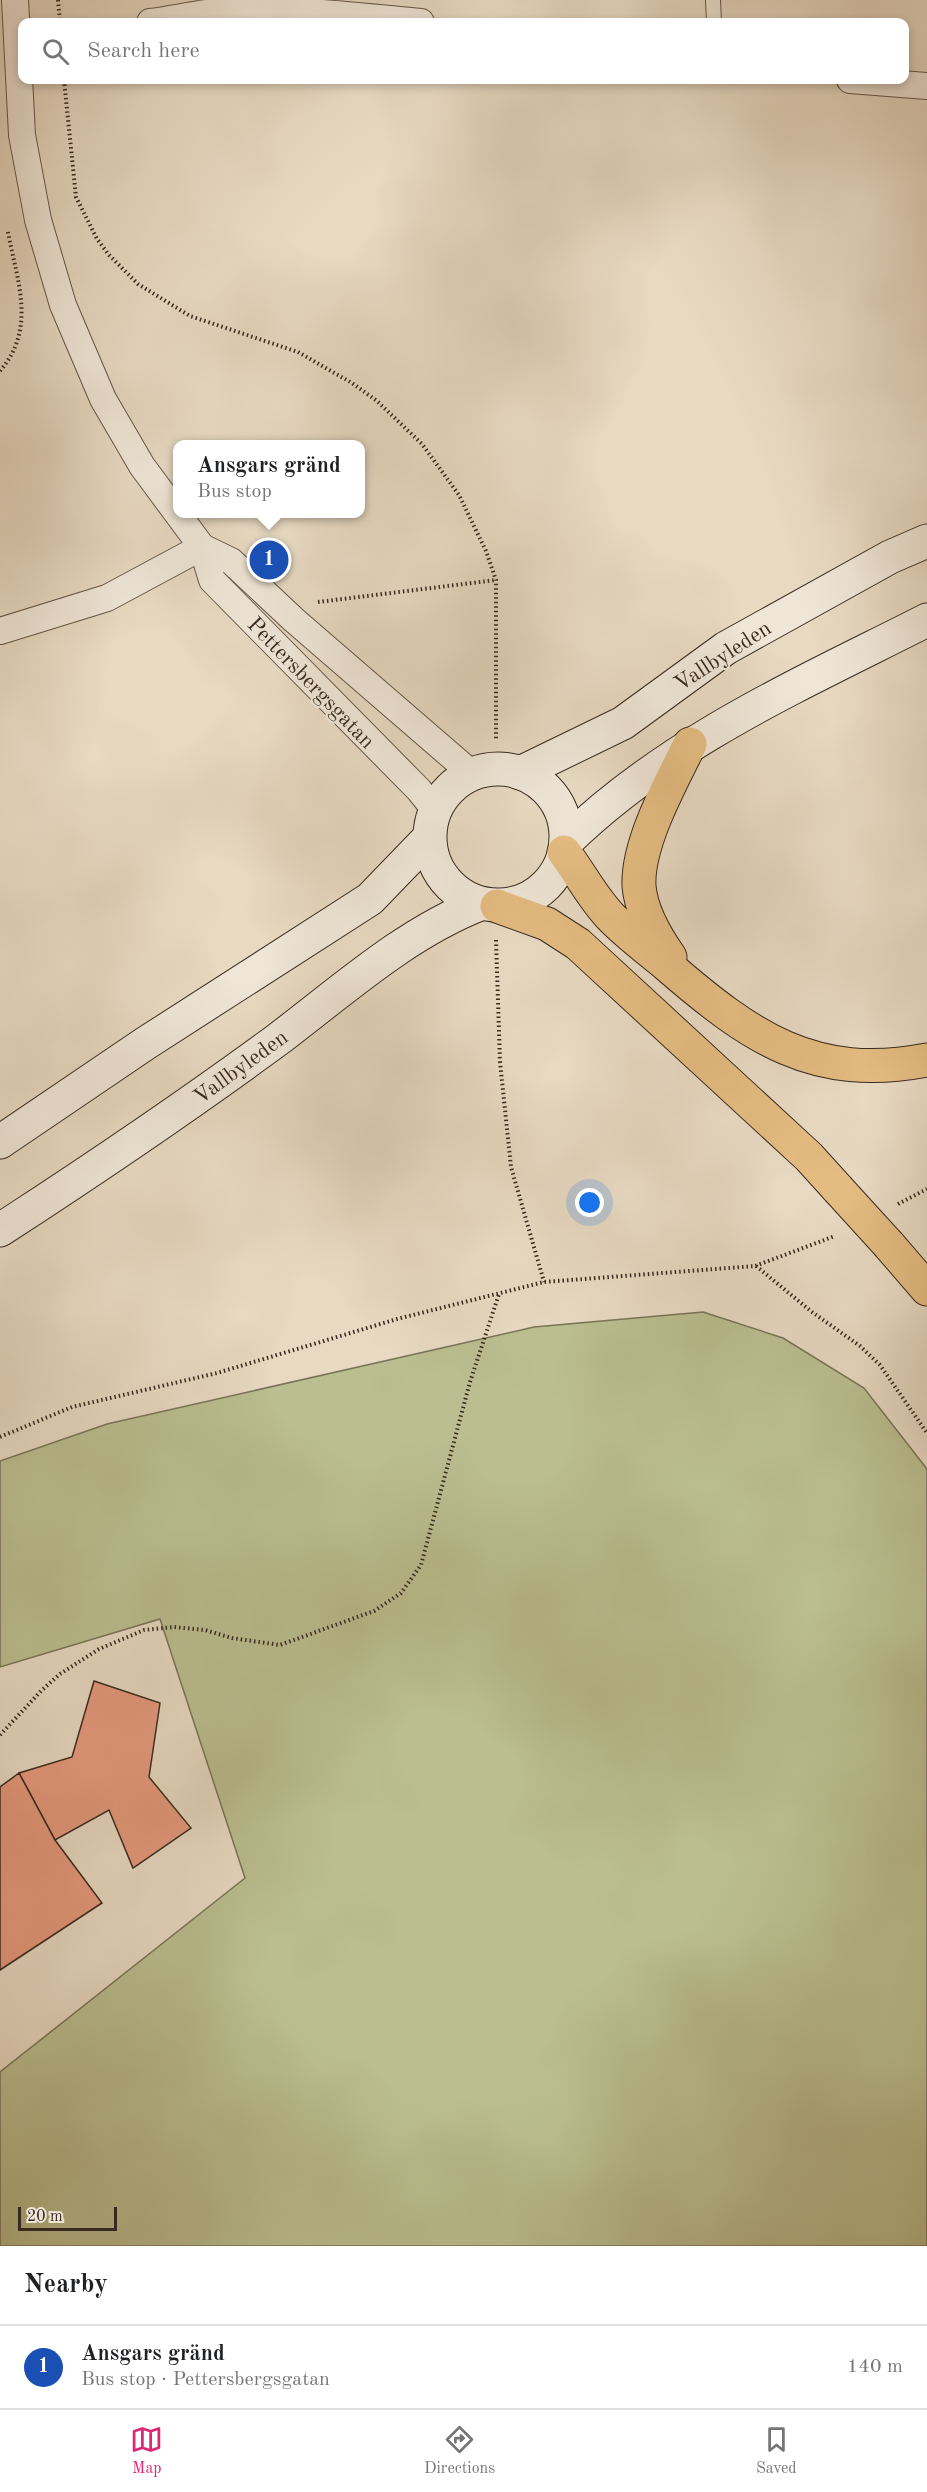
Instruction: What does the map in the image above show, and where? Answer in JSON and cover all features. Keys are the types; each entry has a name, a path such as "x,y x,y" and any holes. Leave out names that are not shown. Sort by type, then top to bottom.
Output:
{"highway":[{"path":"686,981 650,924 639,888 640,863 662,800 690,744"},
{"path":"565,847 609,915 732,1019 786,1050 833,1062 863,1067 890,1066 927,1060"},
{"path":"489,905 547,924 578,944 809,1157 927,1289"}],"main road":[{"name":"Vallbyleden","path":"520,773 623,723 726,648 890,557 927,541"},
{"path":"431,824 433,860 442,877 456,891 489,905 515,904 540,890 553,877 565,847 596,812 690,744 927,621"},
{"path":"0,1142 146,1043 370,898 431,824 449,789 471,773 505,770 520,773 535,780 554,798 562,813 565,847"},
{"name":"Vallbyleden","path":"0,1230 108,1160 277,1040 432,925 489,905"}],"street":[{"name":"Pettersbergsgatan","path":"15,0 13,42 22,135 38,220 63,305 103,399 142,466 173,508"},
{"path":"177,18 225,11 311,11 381,18"},
{"path":"901,84 927,86"},
{"name":"Pettersbergsgatan","path":"181,518 202,547 212,580 418,790 431,824"},
{"name":"Pettersbergsgatan","path":"202,547 231,561 294,620 471,773"},
{"path":"0,631 107,598 202,547"}],"lane":[{"path":"713,0 714,18"}],"path":[{"path":"58,0 60,18"},
{"path":"64,84 76,197 97,239 109,255 138,284 190,316 298,352 343,377 377,401 408,429 441,469 473,522 496,580 496,739"},
{"path":"0,371 20,338 23,311 6,223"},
{"path":"311,603 496,580"},
{"path":"496,940 500,1062 511,1167 544,1282"},
{"path":"0,1437 72,1407 217,1373 397,1319 544,1282 755,1266 812,1312 861,1346 880,1365 927,1433"},
{"path":"0,1735 60,1674 99,1649 144,1630 174,1628 205,1630 240,1640 280,1645 374,1611 401,1593 421,1565 470,1382 500,1293"}],"green space":[{"path":"703,1312 783,1338 864,1388 927,1469 927,2246 0,2246 0,2072 245,1878 160,1619 0,1667 0,1461 107,1424 534,1327"}],"building":[{"path":"94,1681 160,1703 149,1777 191,1828 133,1868 109,1810 55,1840 19,1773 72,1757"},
{"path":"19,1773 55,1840 102,1903 0,1970 0,1787"}],"place":[{"name":"Ansgars gränd","path":"269,560"}]}
